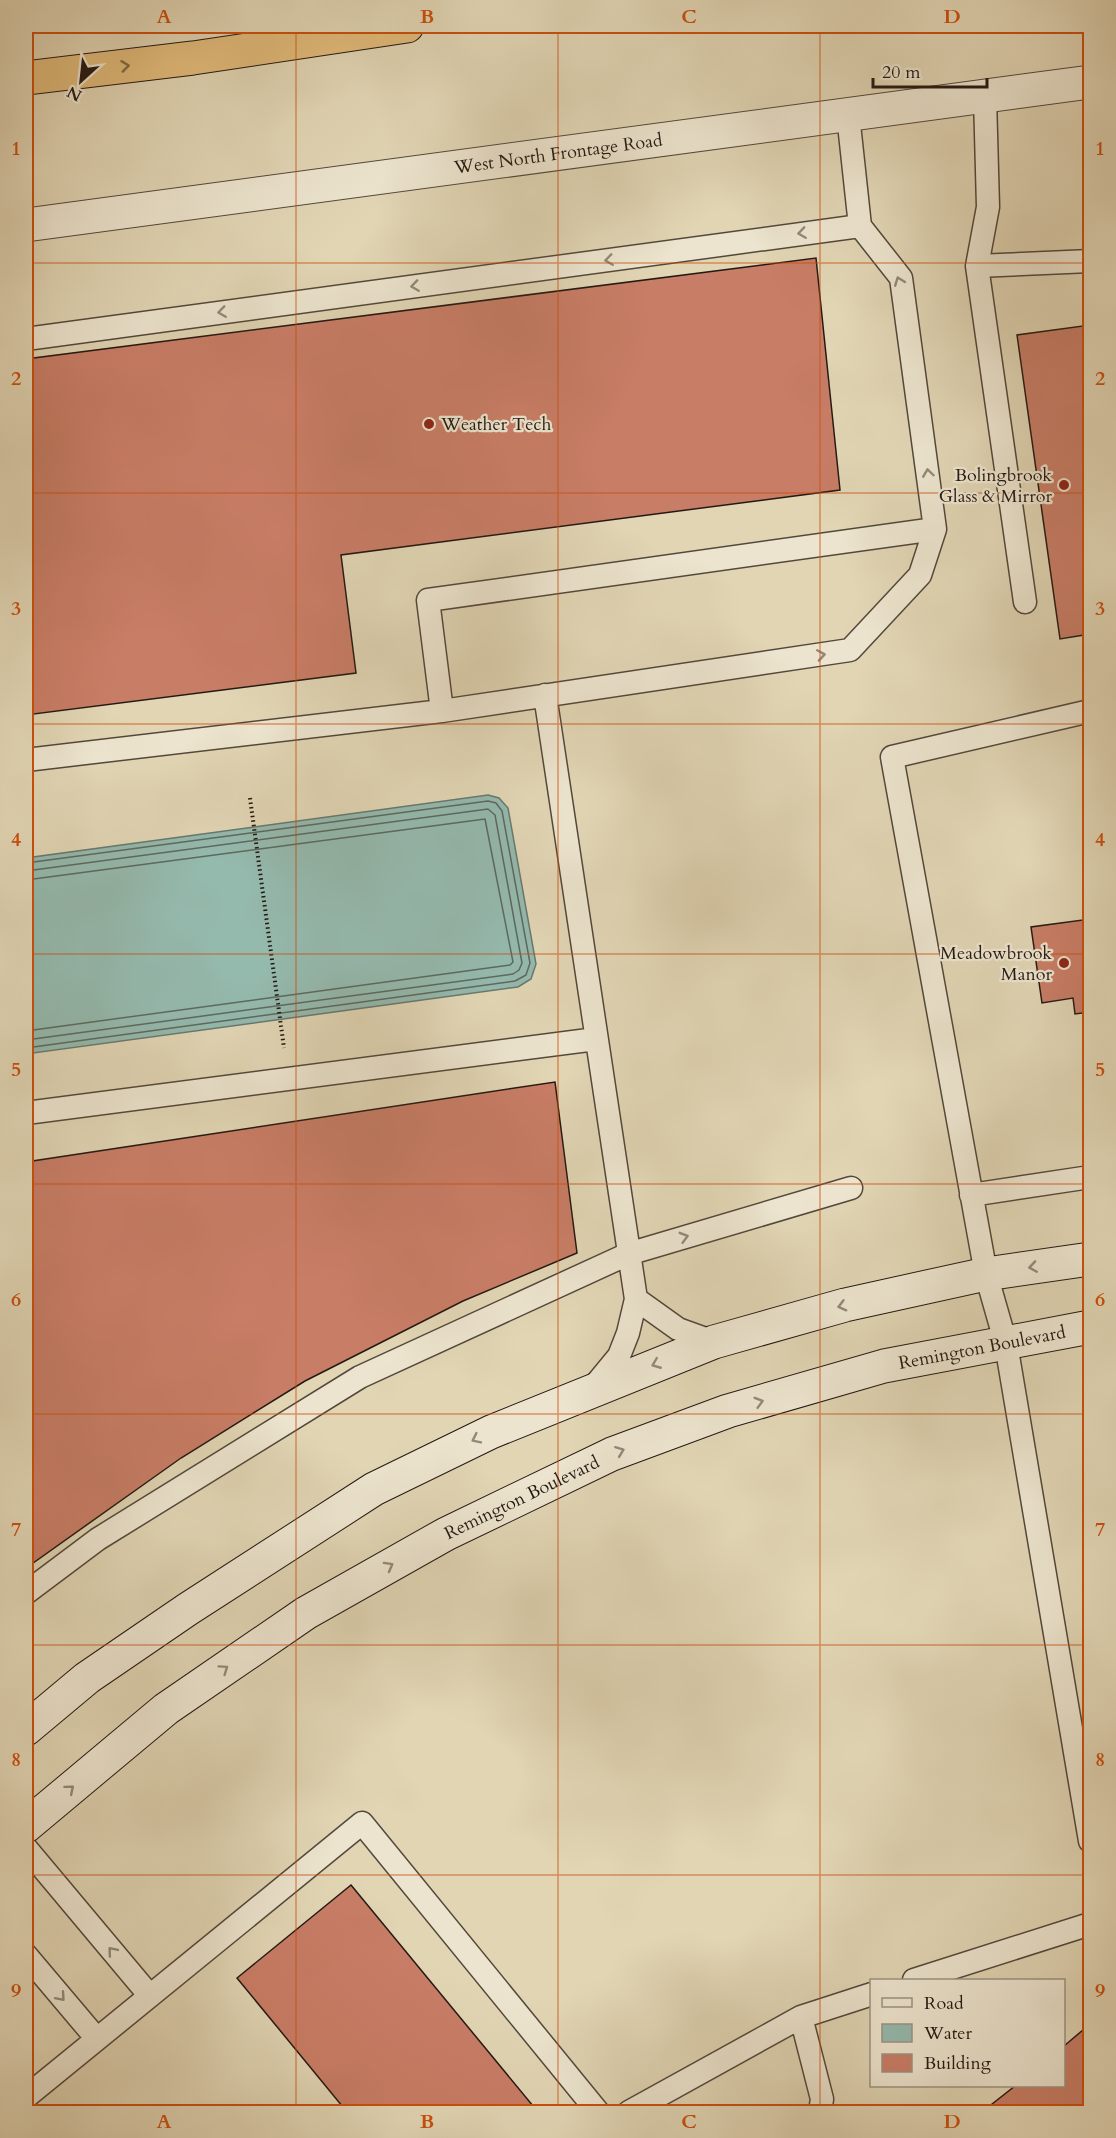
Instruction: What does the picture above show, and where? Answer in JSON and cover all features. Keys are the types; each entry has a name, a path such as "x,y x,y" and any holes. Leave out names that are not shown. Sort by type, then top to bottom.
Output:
{"highway":[{"path":"26,78 193,58 407,26"}],"street":[{"name":"West North Frontage Road","path":"26,225 1090,82"},
{"path":"26,1729 87,1678 188,1609 374,1490 490,1432 714,1342 845,1305 986,1274 1090,1259"},
{"name":"Remington Boulevard","path":"26,1827 166,1709 306,1612 446,1534 612,1454 728,1411 884,1366 1090,1327"}],"lane":[{"path":"985,97 988,207 977,266 1025,602"},
{"path":"26,760 442,711 850,650 920,575 935,529 901,278 860,226 848,115"},
{"path":"26,339 860,226"},
{"path":"977,266 1090,261"},
{"path":"442,711 428,600 935,529"},
{"path":"545,695 636,1299 628,1333 619,1356 590,1391"},
{"path":"1090,711 892,757 986,1274 1006,1344 1090,1841"},
{"path":"26,1113 596,1039"},
{"path":"971,1195 1090,1177"},
{"path":"26,1593 98,1539 360,1377 628,1254 851,1188"},
{"path":"636,1299 678,1329 714,1342"},
{"path":"26,2097 362,1823 598,2112"},
{"path":"26,1848 150,1996"},
{"path":"917,1979 1090,1924"},
{"path":"26,1955 97,2039"},
{"path":"629,2112 801,2017 870,1995"},
{"path":"801,2017 822,2099 820,2112"}],"path":[{"path":"250,798 284,1048"}],"water":[{"path":"488,795 499,798 508,808 536,964 531,979 518,987 26,1054 26,858"}],"building":[{"name":"Weather Tech","path":"816,258 840,490 341,555 356,673 26,715 26,359"},
{"name":"Bolingbrook Glass & Mirror","path":"1090,325 1090,634 1060,639 1017,335"},
{"name":"Meadowbrook Manor","path":"1090,919 1090,1012 1075,1014 1073,998 1042,1003 1031,927"},
{"path":"555,1082 577,1253 463,1301 305,1381 181,1458 26,1568 26,1162"},
{"path":"351,1885 538,2112 347,2112 237,1978"},
{"path":"1090,2024 1090,2112 982,2112 1014,2087 1065,2087 1065,2045"}],"place":[{"name":"Weather Tech","path":"429,424"},
{"name":"Bolingbrook Glass & Mirror","path":"1064,485"},
{"name":"Meadowbrook Manor","path":"1064,963"}]}
